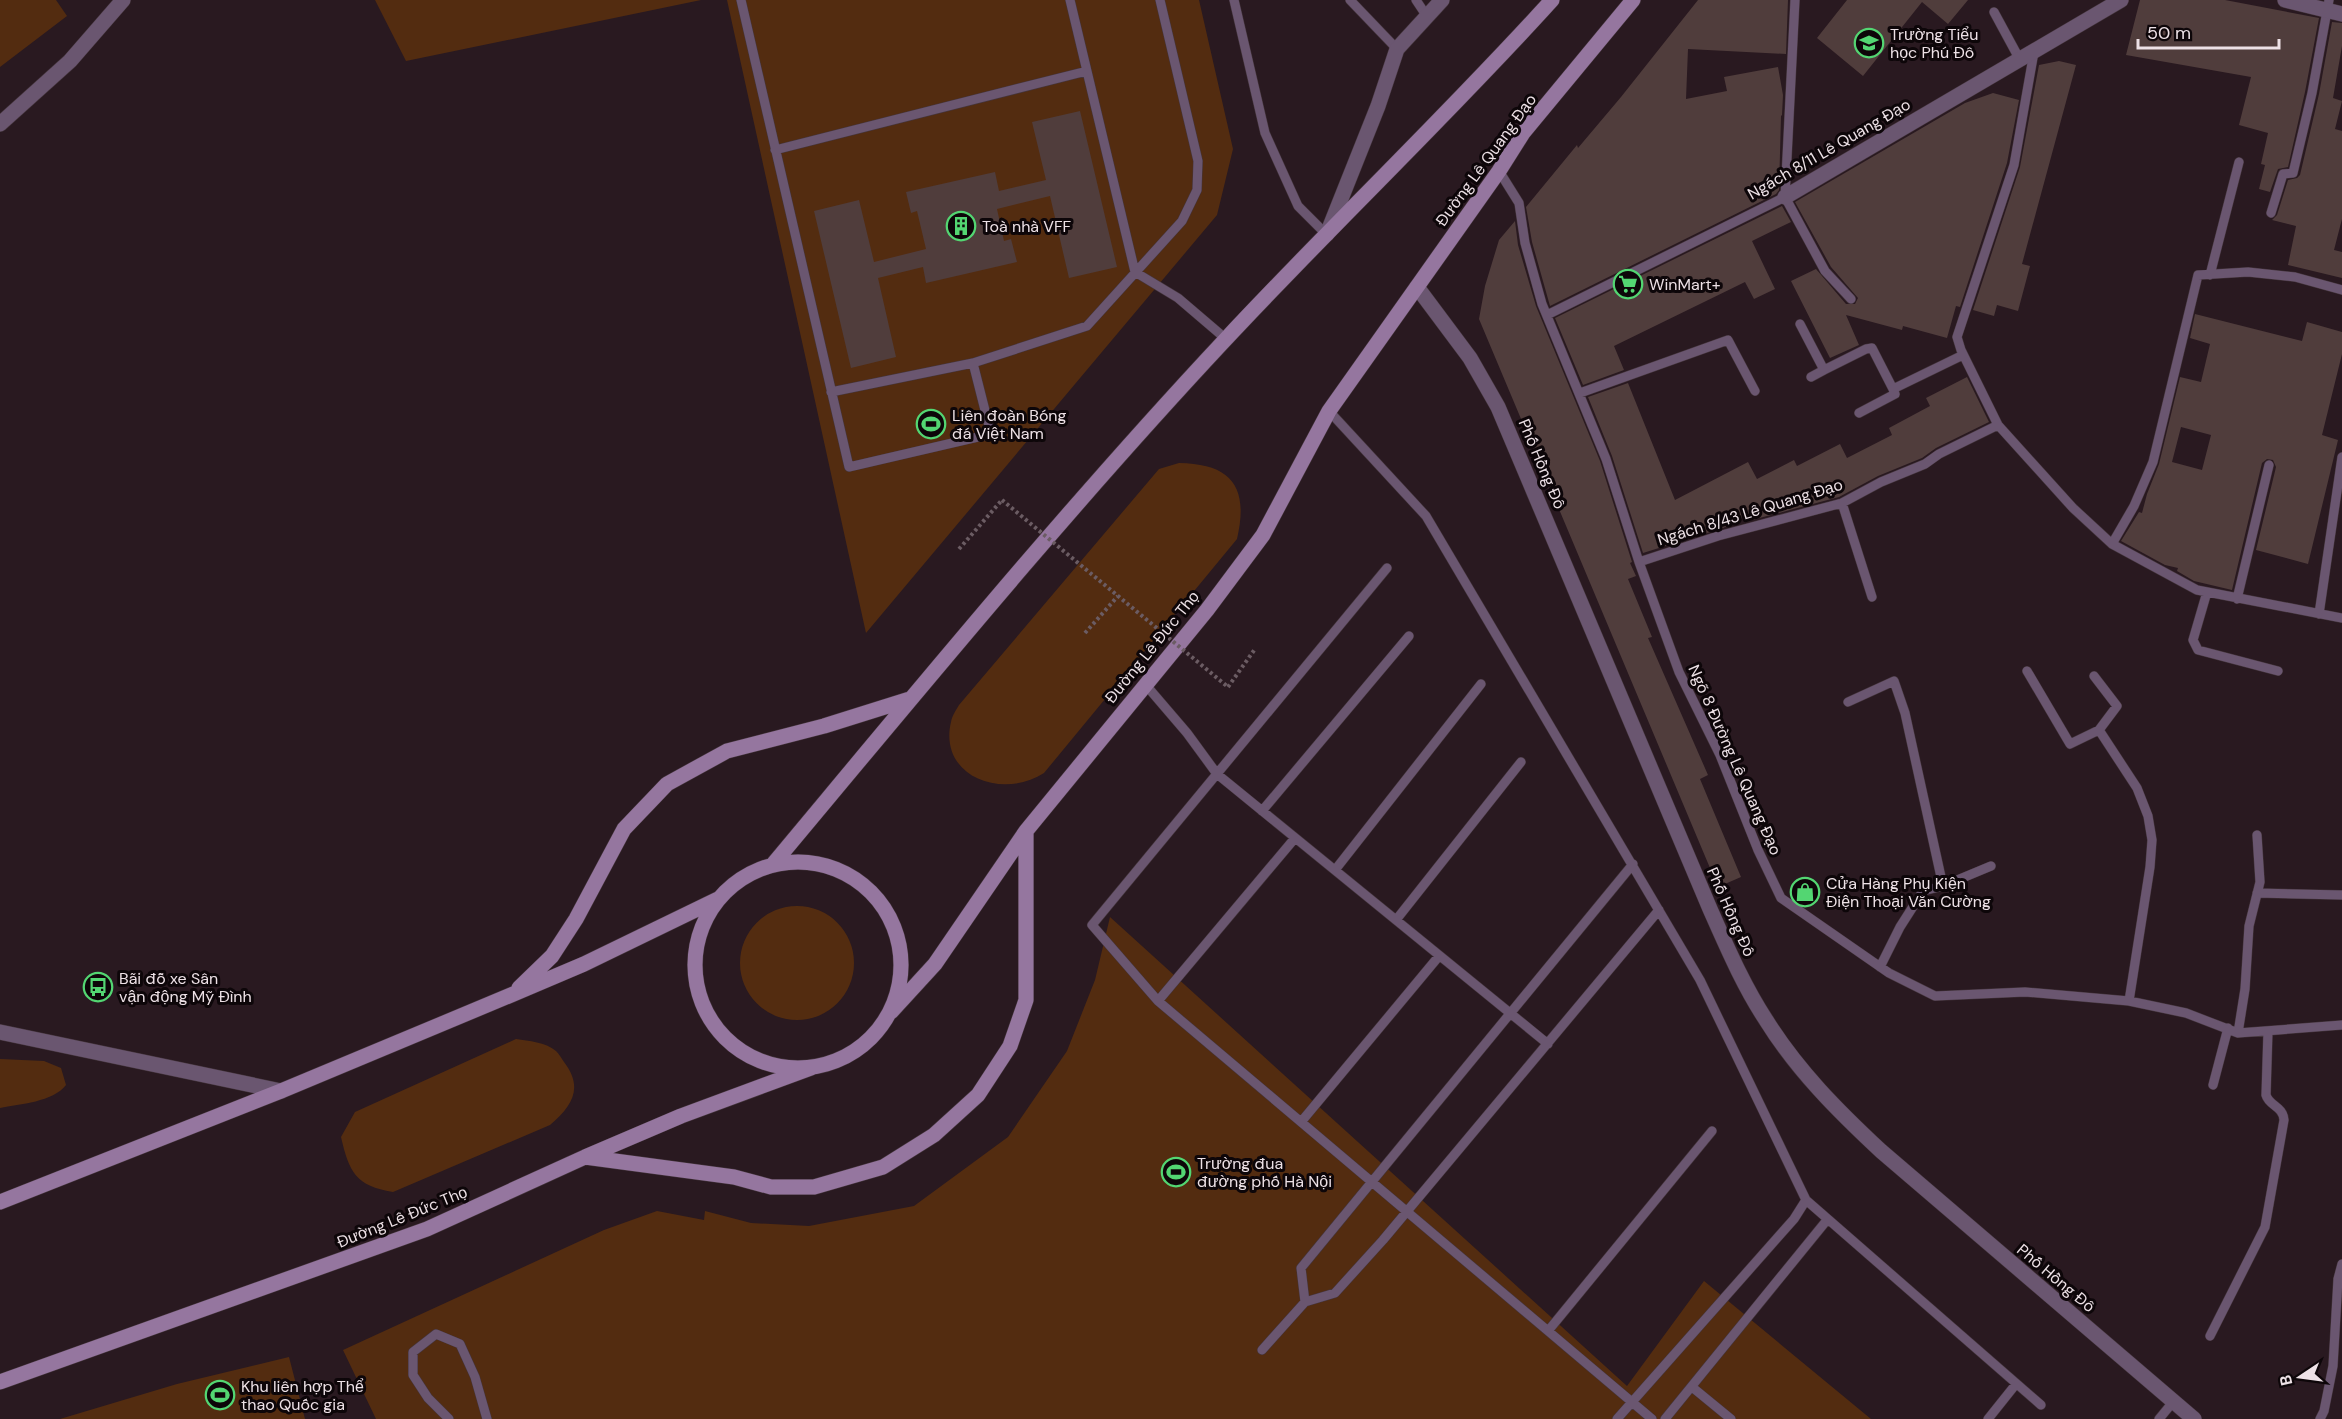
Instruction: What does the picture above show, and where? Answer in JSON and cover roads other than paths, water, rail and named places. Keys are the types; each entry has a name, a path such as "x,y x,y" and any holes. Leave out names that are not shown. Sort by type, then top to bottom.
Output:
{"main road":[{"path":"774,863 1004,587 1226,339 1472,88 1552,0"},
{"name":"Đường Lê Quang Đạo","path":"1417,287 1523,133 1633,0"},
{"name":"Đường Lê Đức Thọ","path":"891,1012 935,964 1026,831 1207,610 1263,535 1329,411 1417,287"},
{"path":"511,995 552,957 576,919 624,830 667,784 727,751 824,726 910,699"},
{"path":"585,1157 734,1178 771,1187 814,1187 883,1167 934,1135 978,1095 1010,1046 1026,1000 1026,831"},
{"path":"0,1202 281,1090 584,964 718,898 743,876 774,863 807,861 840,869 868,888 889,914 900,946 901,980 891,1012 871,1040 843,1059 811,1068 776,1067 743,1053 717,1030 700,999 694,964 700,929 718,898"},
{"name":"Đường Lê Đức Thọ","path":"0,1382 427,1229 681,1116 811,1068"}],"street":[{"path":"0,124 70,61 123,0"},
{"path":"1327,235 1378,106 1397,49 1442,0"},
{"name":"Ngách 8/11 Lê Quang Đạo","path":"1785,197 2121,0"},
{"path":"2285,0 2333,8"},
{"name":"Phố Hồng Đô","path":"1417,287 1470,358 1498,406 1737,971 1766,1021 1803,1071 1837,1109 1881,1151 2194,1419"},
{"path":"0,1032 281,1090"}],"lane":[{"path":"741,0 849,466 991,434 973,363"},
{"path":"1070,0 1135,272 1178,298 1226,339"},
{"path":"831,392 973,363 1087,326 1182,221 1197,190 1198,161 1160,0"},
{"path":"1234,0 1265,133 1298,206 1327,235"},
{"path":"1350,0 1397,49"},
{"path":"1416,0 1426,15"},
{"path":"1795,0 1785,197 1825,271 1851,299"},
{"path":"2271,213 2283,174 2293,172 2333,8"},
{"path":"1994,12 2027,56 2014,165 1957,338 1963,355 1998,424 2073,508 2112,544 2197,590 2342,618"},
{"path":"775,150 1087,70"},
{"path":"2210,276 2239,162"},
{"name":"Ngõ 8 Đường Lê Quang Đạo","path":"1499,171 1519,203 1525,243 1547,315 1606,459 1639,562 1679,672 1720,755 1758,850 1781,898 1880,967 1935,996 2025,992 2129,1001 2186,1013 2238,1033"},
{"name":"Ngách 8/11 Lê Quang Đạo","path":"1547,315 1785,197"},
{"path":"2112,544 2134,506 2153,462 2198,275 2248,272 2295,277 2342,290"},
{"path":"1800,324 1824,370"},
{"path":"1580,393 1728,340 1755,391"},
{"path":"1811,377 1872,348 1895,394 1859,413"},
{"path":"1893,389 1963,355"},
{"path":"1329,411 1426,516 1700,980 1806,1200 2041,1405"},
{"name":"Ngách 8/43 Lê Quang Đạo","path":"1639,562 1718,536 1842,503 1881,482 1925,464 1939,454 1998,424"},
{"path":"2319,614 2342,457"},
{"path":"2237,599 2269,465"},
{"path":"1842,503 1872,597"},
{"path":"1387,568 1092,925 1158,1001 1652,1419"},
{"path":"2206,592 2193,640 2198,650 2278,671"},
{"path":"1262,811 1409,636"},
{"path":"2027,671 2070,744 2099,730 2117,706 2094,676"},
{"path":"1848,702 1894,681 1905,713 1943,886"},
{"path":"1145,684 1187,733 1217,774 1548,1044"},
{"path":"1335,870 1481,684"},
{"path":"2099,730 2137,788 2148,816 2152,840 2150,867 2129,1001"},
{"path":"1396,920 1521,762"},
{"path":"2257,835 2260,882 2249,926 2245,989 2238,1033 2342,1025"},
{"path":"1158,1001 1295,838"},
{"path":"1305,1302 1300,1268 1633,864"},
{"path":"1880,967 1900,927 1923,891 1943,886 1991,866"},
{"path":"2257,893 2342,895"},
{"path":"1262,1350 1305,1302 1335,1293 1407,1212 1659,910"},
{"path":"1300,1122 1439,956"},
{"path":"2213,1085 2228,1029"},
{"path":"2210,1336 2265,1227 2284,1120 2281,1109 2267,1100 2266,1095 2268,1031"},
{"path":"1548,1331 1712,1131"},
{"path":"1617,1419 1794,1219 1806,1200"},
{"path":"1665,1419 1827,1220"},
{"path":"2320,1419 2324,1411 2333,1366 2342,1264"},
{"path":"449,1419 428,1398 413,1375 413,1352 436,1334 460,1344 475,1377 488,1419"},
{"path":"1988,1419 2016,1384"},
{"path":"1692,1387 1731,1419"},
{"path":"2159,1419 2173,1402"}],"place":[{"name":"Trường Tiểu học Phú Đô","path":"1869,43"},
{"name":"Toà nhà VFF","path":"961,226"},
{"name":"WinMart+","path":"1628,284"},
{"name":"Liên đoàn Bóng đá Việt Nam","path":"931,424"},
{"name":"Cửa Hàng Phụ Kiện Điện Thoại Văn Cường","path":"1805,892"},
{"name":"Bãi đỗ xe Sân vận động Mỹ Đình","path":"98,987"},
{"name":"Trường đua đường phố Hà Nội","path":"1176,1172"},
{"name":"Khu liên hợp Thể thao Quốc gia","path":"220,1395"}]}
